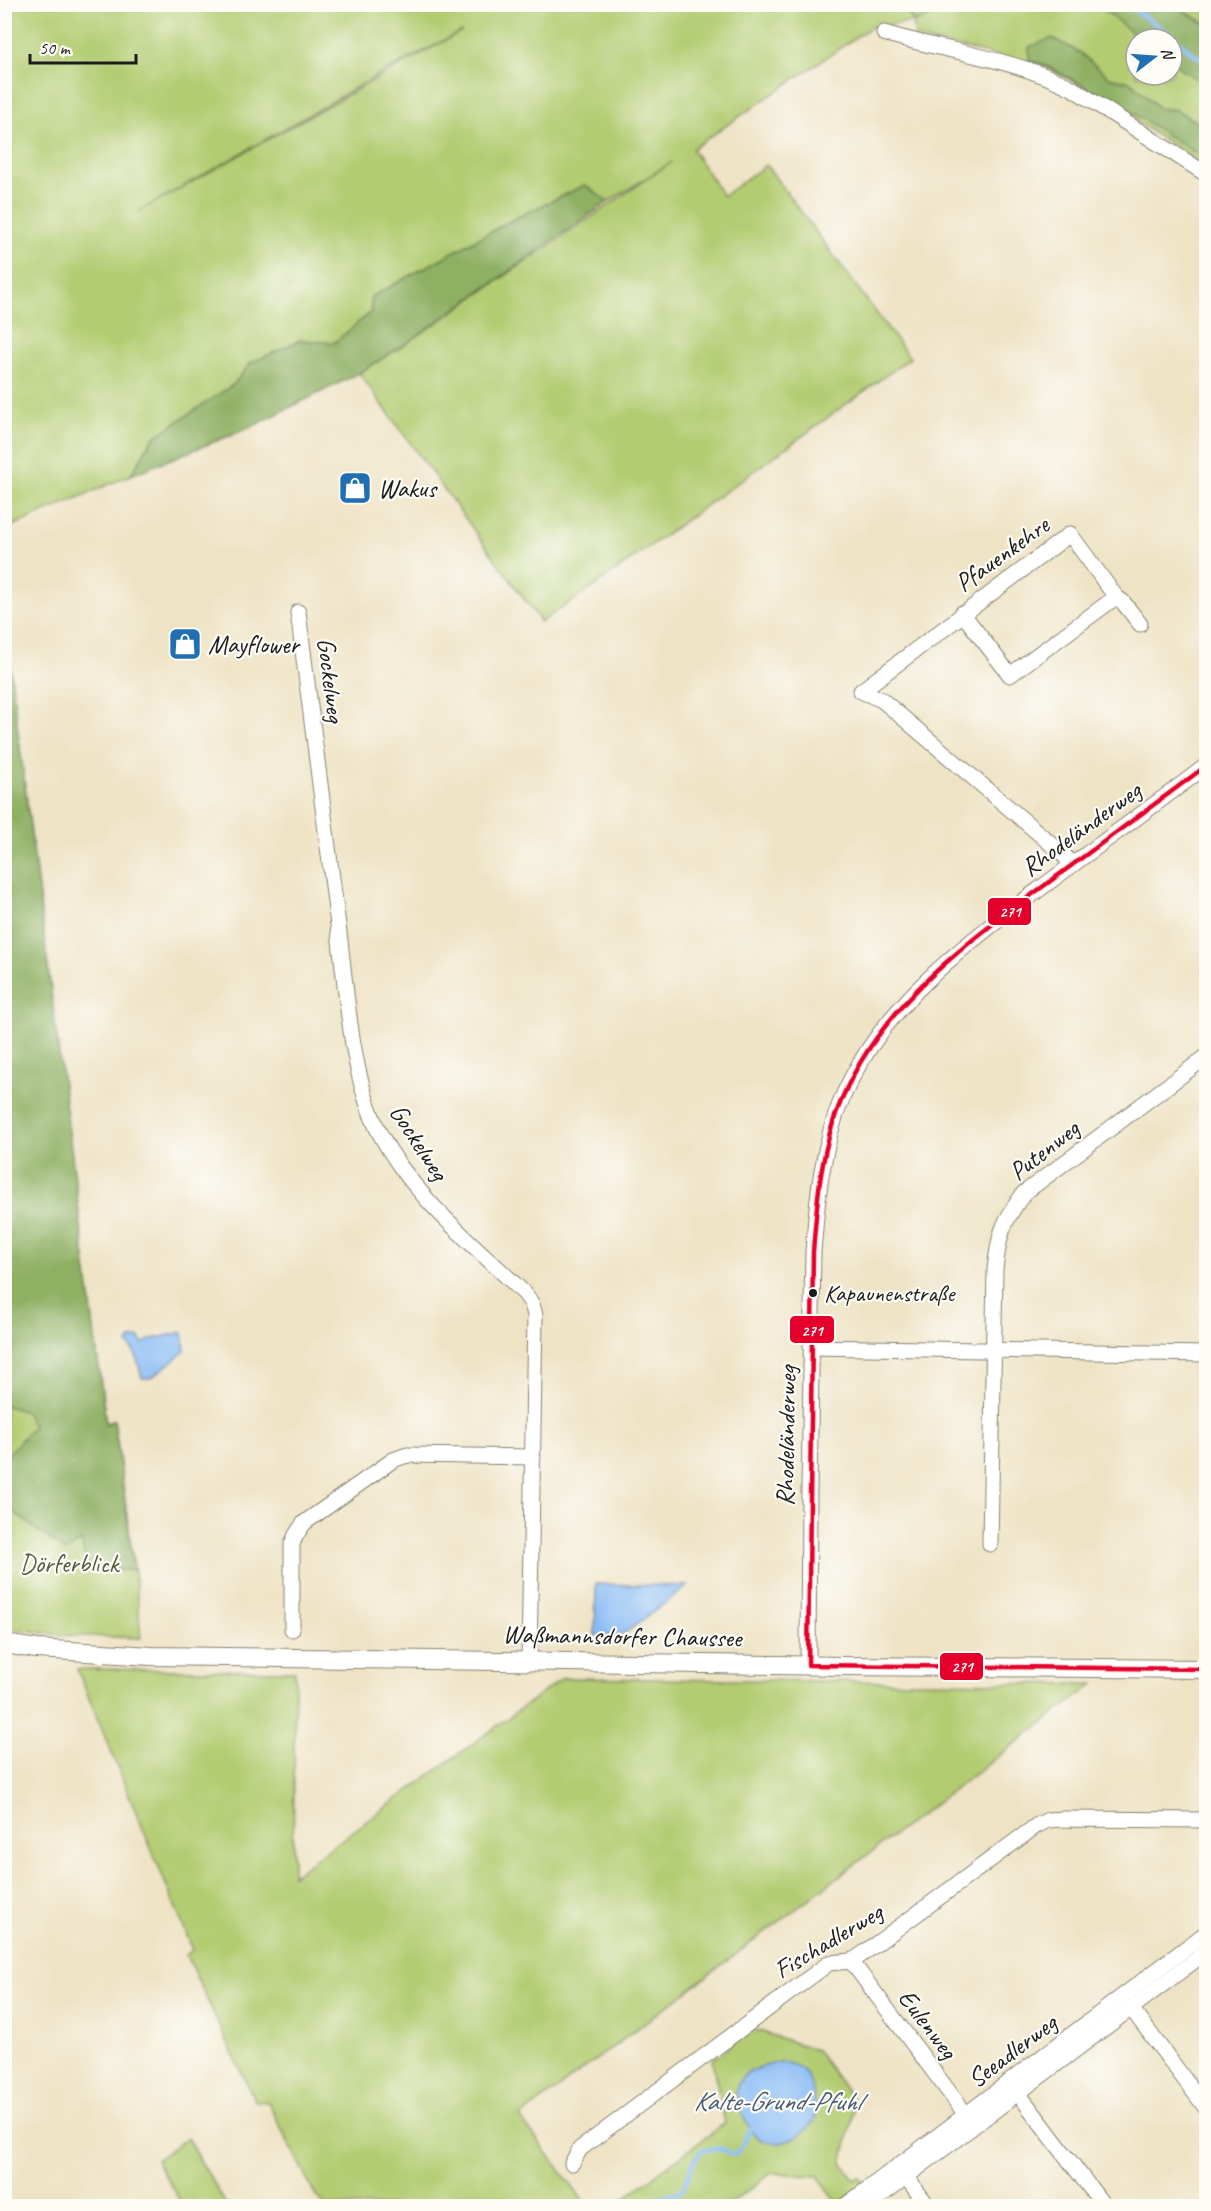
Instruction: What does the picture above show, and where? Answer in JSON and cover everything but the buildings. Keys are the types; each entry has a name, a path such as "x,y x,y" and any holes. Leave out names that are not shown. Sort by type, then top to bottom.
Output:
{"street":[{"path":"884,33 1010,63 1052,78 1072,88 1206,174"},
{"name":"Pfauenkehre","path":"962,613 1010,675 1116,597 1070,534 962,613 861,691 882,700 1063,854 1072,865"},
{"path":"1116,597 1123,602 1140,624"},
{"name":"Gockelweg","path":"298,612 349,1014 363,1091 380,1133 418,1190 525,1294 532,1304 536,1328 529,1660"},
{"name":"Rhodeländerweg","path":"808,1665 811,1347 815,1223 824,1159 832,1126 857,1067 897,1010 940,967 988,928 1206,766"},
{"name":"Putenweg","path":"990,1544 995,1270 999,1237 1010,1212 1024,1193 1206,1058"},
{"path":"811,1347 1206,1354"},
{"path":"292,1629 292,1544 304,1523 393,1460 407,1455 534,1457"},
{"name":"Waßmannsdorfer Chaussee","path":"4,1644 37,1649 152,1656 1206,1669"},
{"name":"Fischadlerweg","path":"572,2163 579,2149 829,1962 851,1961 1036,1826 1048,1820 1206,1820"},
{"name":"Seeadlerweg","path":"845,2206 967,2116 1206,1933"},
{"name":"Seeadlerweg","path":"867,2206 1206,1952"},
{"name":"Eulenweg","path":"851,1961 967,2116"},
{"path":"1131,2008 1206,2108"},
{"name":"Seeadlerweg","path":"1018,2093 1104,2206"},
{"path":"906,2177 928,2206"}],"green space":[{"path":"5,5 1206,5 1206,167 1080,85 1041,65 915,38 913,22 871,27 692,149 723,196 766,165 910,358 592,588 541,622 359,373 404,345 672,162 608,202 585,185 516,218 371,297 371,312 334,343 300,340 251,363 234,384 153,438 131,475 5,529","holes":["462,31 138,212 382,73"]},
{"path":"901,5 967,5 914,22"},
{"path":"1098,5 1175,5 1206,24 1206,86 1184,70 1184,27 1125,27"},
{"path":"1052,38 1079,52 1109,77 1124,80 1124,87 1136,87 1159,108 1177,110 1206,128 1206,160 1125,108 1041,63 1029,61 1029,47"},
{"path":"585,185 608,202 404,345 359,373 249,428 131,475 153,438 234,384 251,363 300,340 334,343 371,312 371,297 516,218"},
{"name":"Dörferblick","path":"4,628 106,1424 114,1420 135,1573 141,1638 58,1635 5,1627"},
{"name":"Dörferblick","path":"5,628 106,1424 114,1420 134,1570 88,1570 81,1541 66,1552 9,1509 4,1492 7,1455 33,1427 25,1412 4,1405"},
{"path":"77,1669 295,1671 293,1875 563,1678 1094,1684 520,2117 587,2206 325,2206 312,2189 268,2102 255,2101 186,1955 193,1950"},
{"path":"753,2029 816,2050 856,2103 842,2163 855,2180 859,2177 865,2184 839,2204 818,2176 772,2173 726,2206 614,2206 725,2123 712,2060"},
{"path":"187,2138 227,2206 183,2206 156,2160"}],"water":[{"path":"183,1332 185,1351 151,1378 142,1378 136,1355 128,1344 131,1339 140,1338 143,1344 149,1340"},
{"path":"596,1584 688,1586 621,1636 595,1636"},
{"name":"Kalte-Grund-Pfuhl","path":"780,2062 799,2067 809,2078 816,2106 816,2116 810,2126 796,2137 780,2143 771,2143 756,2136 749,2127 738,2104 736,2090 739,2082 747,2074 758,2068"}],"waterway":[{"path":"1126,4 1206,61"},
{"path":"629,2206 682,2191 694,2161 702,2150 721,2149 735,2155 750,2129"}],"transit line":[{"name":"271","path":"1206,766 994,923 934,973 882,1030 861,1061 843,1096 825,1153 818,1193 813,1252 808,1665 1206,1669"}],"place":[{"name":"Wakus","path":"355,488"},
{"name":"Mayflower","path":"185,644"},
{"name":"Kapaunenstraße","path":"813,1293"}]}
